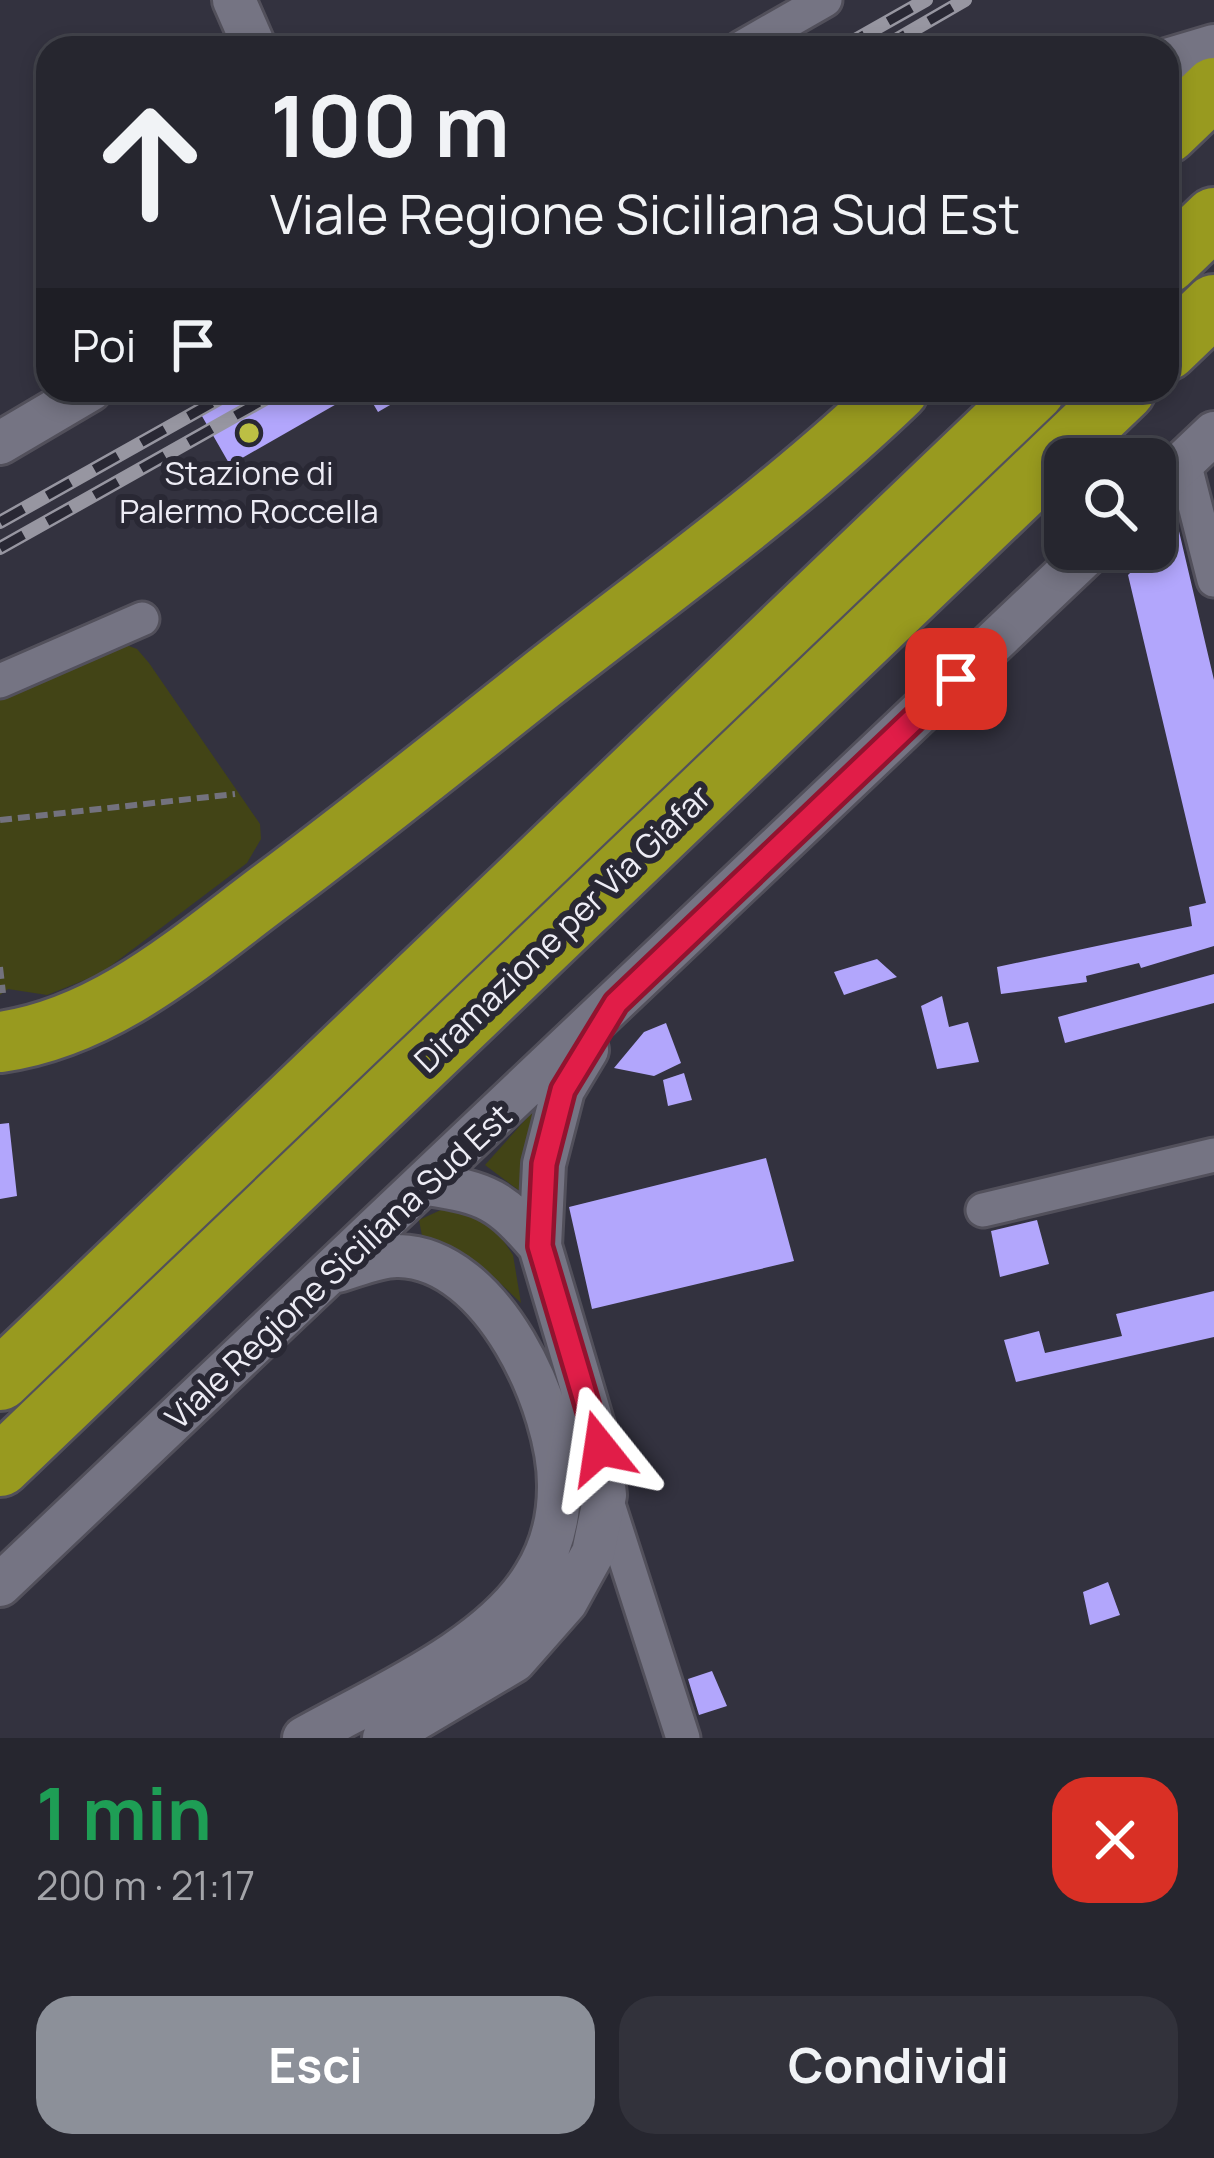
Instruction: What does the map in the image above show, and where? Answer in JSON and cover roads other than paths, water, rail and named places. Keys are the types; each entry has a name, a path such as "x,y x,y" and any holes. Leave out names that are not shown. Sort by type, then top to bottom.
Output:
{"highway":[{"path":"1179,122 1214,88"},
{"path":"1179,252 1214,218"},
{"path":"1179,339 1214,305"},
{"path":"2,1017 26,1038 87,1016 153,980 746,522 884,402"},
{"name":"Diramazione per Via Giafar","path":"0,1380 1022,402"},
{"name":"Diramazione per Via Giafar","path":"0,1466 1112,402"}],"street":[{"path":"234,0 250,36"},
{"path":"762,36 825,0"},
{"path":"1179,56 1214,46"},
{"path":"0,443 70,402"},
{"path":"1184,461 1214,580"},
{"name":"Viale Regione Siciliana Sud Est","path":"0,1585 428,1184 1070,570"},
{"path":"0,681 142,619"},
{"path":"616,1003 563,1090 544,1164 540,1246 587,1399 605,1495 683,1738"},
{"path":"983,1210 1214,1154"},
{"path":"428,1184 480,1192 515,1217 540,1246"},
{"path":"304,1738 439,1661 488,1627 534,1577 555,1529 560,1483 527,1365 509,1328 490,1305 439,1267 399,1256 335,1271"},
{"path":"384,1738 514,1661 566,1602 593,1553 605,1495"}],"railway":[{"path":"862,36 926,0"},
{"path":"903,36 965,0"},
{"path":"0,522 214,402"},
{"path":"0,548 260,402"}],"place":[{"name":"Stazione di Palermo Roccella","path":"249,433"}]}
